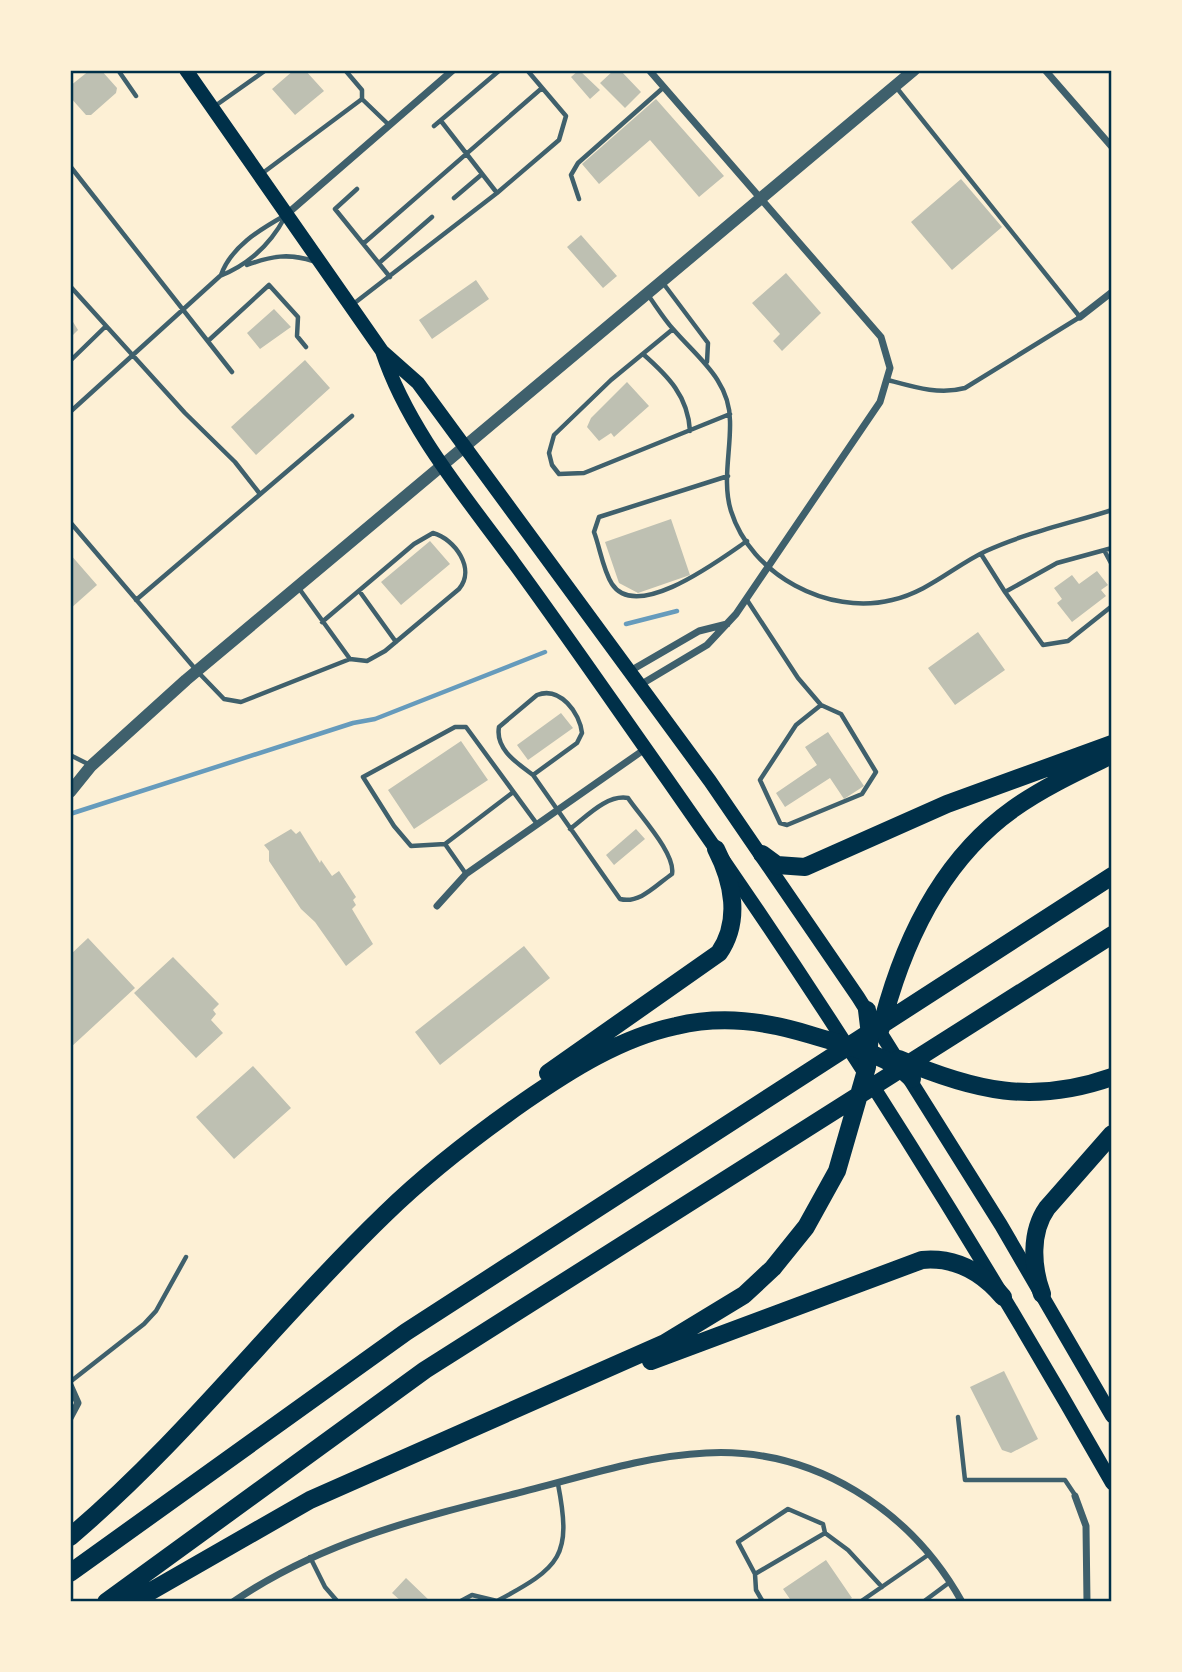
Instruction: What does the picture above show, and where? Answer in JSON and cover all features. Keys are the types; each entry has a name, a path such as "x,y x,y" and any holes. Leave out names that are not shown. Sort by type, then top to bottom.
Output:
{"highway":[{"path":"762,854 777,865 805,867 947,804 1112,744"},
{"path":"132,1602 310,1500 676,1337 734,1303 764,1278 806,1227 832,1182 851,1132 874,1047 916,927 934,893 958,861 1015,807 1112,755"},
{"path":"70,1536 156,1458 384,1214 445,1159 544,1076 717,956 728,937 733,909 728,882 716,849"},
{"path":"70,1573 406,1332 1112,876"},
{"path":"106,1602 425,1370 1112,935"},
{"path":"867,1010 874,1047 876,1091"},
{"path":"445,1159 568,1073 614,1048 663,1029 715,1020 754,1021 792,1029 849,1048 874,1047 912,1079"},
{"path":"838,1029 899,1059 958,1083 1010,1093 1062,1090 1112,1077"},
{"path":"1042,1294 1035,1256 1041,1218 1112,1134"},
{"path":"506,1413 922,1260 949,1261 970,1269 990,1282 1003,1297"}],"main road":[{"path":"186,70 382,351 418,383 630,671 762,854 867,1010"},
{"path":"382,351 401,402 716,849 838,1029 1003,1297 1112,1483"},
{"path":"899,1059 1042,1294 1112,1416"}],"street":[{"path":"287,214 453,70"},
{"path":"640,685 707,645 747,600 880,402 890,368 881,337 649,70"},
{"path":"70,792 91,766 197,671 914,70"},
{"path":"1045,70 1112,147"},
{"path":"1080,317 1112,292"},
{"path":"630,671 699,631 727,624"},
{"path":"437,906 466,874 645,749"},
{"path":"70,1383 78,1403 70,1418"},
{"path":"233,1602 310,1557 391,1525 683,1455 729,1453 782,1460 829,1476 870,1500 908,1528 931,1553 962,1602"},
{"path":"1075,1496 1087,1535 1087,1602"}],"lane":[{"path":"118,70 136,96"},
{"path":"213,108 265,70"},
{"path":"345,70 362,90 362,99 389,125"},
{"path":"434,126 500,70"},
{"path":"351,306 497,193 559,140 566,116 527,70"},
{"path":"888,380 926,390 951,392 965,388 1080,317 895,86"},
{"path":"579,199 572,182 573,169 664,87"},
{"path":"363,243 542,88"},
{"path":"260,176 362,99"},
{"path":"440,121 497,193"},
{"path":"70,166 232,372"},
{"path":"454,198 481,175"},
{"path":"357,190 335,209 390,277"},
{"path":"243,267 274,239 287,214"},
{"path":"220,276 226,260 258,231 287,214"},
{"path":"379,263 432,218"},
{"path":"70,412 220,276 269,257 294,255 324,265"},
{"path":"663,283 708,343 706,362"},
{"path":"208,341 269,285 298,317 297,335 306,347"},
{"path":"70,286 185,413 235,462 260,494"},
{"path":"648,295 673,329 706,362 724,393 730,414 728,476 731,511 747,541 770,567 797,589 820,597 862,603 892,601 922,589 981,554 1112,510"},
{"path":"70,361 106,326"},
{"path":"673,329 554,435 549,453 552,465 559,474 584,473 730,414"},
{"path":"643,354 667,376 685,401 690,430"},
{"path":"136,600 352,416"},
{"path":"728,476 600,517 594,532 612,584 624,594 648,595 681,583 747,541"},
{"path":"70,522 197,671 224,699 241,702 350,659 368,661 396,642 459,589 466,581 467,572 459,554 444,536 433,533 414,544 323,622"},
{"path":"1004,592 1057,563 1112,548"},
{"path":"1104,550 1112,565"},
{"path":"981,554 1004,592 1043,645 1068,641 1112,606"},
{"path":"297,587 350,659"},
{"path":"360,592 396,642"},
{"path":"747,600 798,678 821,705 841,714 876,772 862,794 800,821 787,825 780,823 760,780 796,725 821,705"},
{"path":"533,775 577,743 582,733 575,712 558,696 544,693 537,695 499,727 500,744 516,763 533,775 570,829 620,899 629,902 639,898 672,874 673,865 666,852 628,798 618,796 570,829"},
{"path":"512,793 445,845 411,846 394,827 363,777 455,727 466,727 537,824"},
{"path":"70,755 91,766"},
{"path":"445,845 466,874"},
{"path":"70,1383 144,1324 156,1311 186,1257"},
{"path":"958,1418 965,1480 1065,1480 1075,1496"},
{"path":"459,1602 472,1595 497,1601 543,1574 555,1563 566,1532 558,1483"},
{"path":"764,1602 756,1590 755,1574 738,1542 788,1509 823,1524 825,1534 848,1549 882,1587"},
{"path":"755,1574 825,1534"},
{"path":"860,1602 931,1553"},
{"path":"310,1557 325,1587 338,1602"},
{"path":"923,1602 951,1582"}],"building":[{"path":"90,70 101,70 117,88 116,93 91,115 86,115 70,97 70,86"},
{"path":"294,70 305,70 324,91 295,115 272,89"},
{"path":"579,70 600,90 590,99 571,77"},
{"path":"614,70 620,70 641,92 625,108 600,83"},
{"path":"656,99 724,176 699,197 650,140 599,184 582,164"},
{"path":"961,179 1002,227 952,270 911,222"},
{"path":"581,235 617,276 603,288 567,247"},
{"path":"786,273 821,313 782,351 773,341 780,334 752,303"},
{"path":"476,280 489,299 432,339 419,320"},
{"path":"274,309 291,327 260,349 247,333"},
{"path":"70,317 78,330 70,338"},
{"path":"305,360 330,388 256,455 231,427"},
{"path":"627,382 649,406 614,437 611,433 599,441 587,427 591,418"},
{"path":"671,519 690,575 638,593 619,583 605,542"},
{"path":"430,541 450,564 401,605 381,582"},
{"path":"70,554 97,585 70,609"},
{"path":"1097,571 1108,585 1101,590 1106,596 1072,622 1057,603 1062,599 1054,588 1072,575 1079,584"},
{"path":"978,632 1005,670 955,705 928,668"},
{"path":"561,713 573,728 528,760 517,745"},
{"path":"828,732 864,786 844,799 830,778 785,807 776,793 817,765 805,747"},
{"path":"461,741 488,780 414,829 388,790"},
{"path":"291,829 296,834 300,831 320,863 321,860 332,876 339,871 356,897 353,900 356,905 352,909 373,944 346,966 315,922 301,909 269,861 269,851 264,845"},
{"path":"636,829 645,839 614,865 606,855"},
{"path":"88,938 135,988 70,1048 70,955"},
{"path":"524,946 550,978 440,1065 415,1032"},
{"path":"173,957 219,1004 213,1010 216,1014 211,1020 223,1033 196,1058 134,993"},
{"path":"253,1066 291,1108 234,1159 196,1117"},
{"path":"1004,1371 1038,1439 1011,1453 1002,1450 970,1387"},
{"path":"826,1560 852,1598 846,1602 792,1602 783,1589"},
{"path":"406,1578 431,1602 402,1602 392,1593"}],"waterway":[{"path":"626,624 677,611"},
{"path":"70,814 353,723 375,719 545,652"}]}
